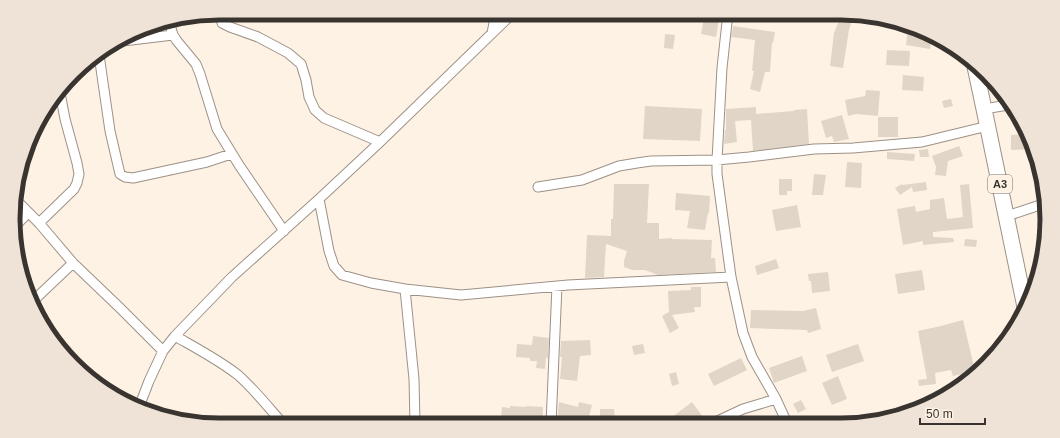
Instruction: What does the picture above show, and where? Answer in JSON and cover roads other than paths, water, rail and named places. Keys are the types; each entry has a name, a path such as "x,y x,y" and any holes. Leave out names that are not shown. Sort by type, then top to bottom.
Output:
{"highway":[{"name":"A3","path":"976,73 1023,298"}],"street":[{"path":"221,20 222,23 230,27 258,37 288,53 301,64 309,97 315,110 324,118 380,142"},
{"path":"492,33 495,20"},
{"path":"141,402 163,351 175,336 232,277 380,142 506,20"},
{"path":"727,20 722,68 717,174 731,277 748,349 755,364 776,399 785,418"},
{"path":"170,26 173,35 177,41 196,64 217,129 231,154 284,231"},
{"path":"134,40 173,35"},
{"path":"100,60 110,131 120,174 133,178 207,162 231,154"},
{"path":"39,223 74,189 78,183 78,163 65,119 61,98"},
{"path":"984,109 1004,106"},
{"path":"538,188 582,180 619,166 651,161 717,160 814,149 853,148 922,142 988,126"},
{"path":"319,199 329,251 334,266 342,275 371,283 405,289 461,295 557,286 731,277"},
{"path":"20,205 39,223 74,263 163,351"},
{"path":"1007,216 1040,206"},
{"path":"20,221 28,213"},
{"path":"36,298 74,263"},
{"path":"551,418 557,286"},
{"path":"405,289 414,379 415,418"},
{"path":"175,336 210,356 238,375 278,418"},
{"path":"723,418 742,409 776,399"}]}
